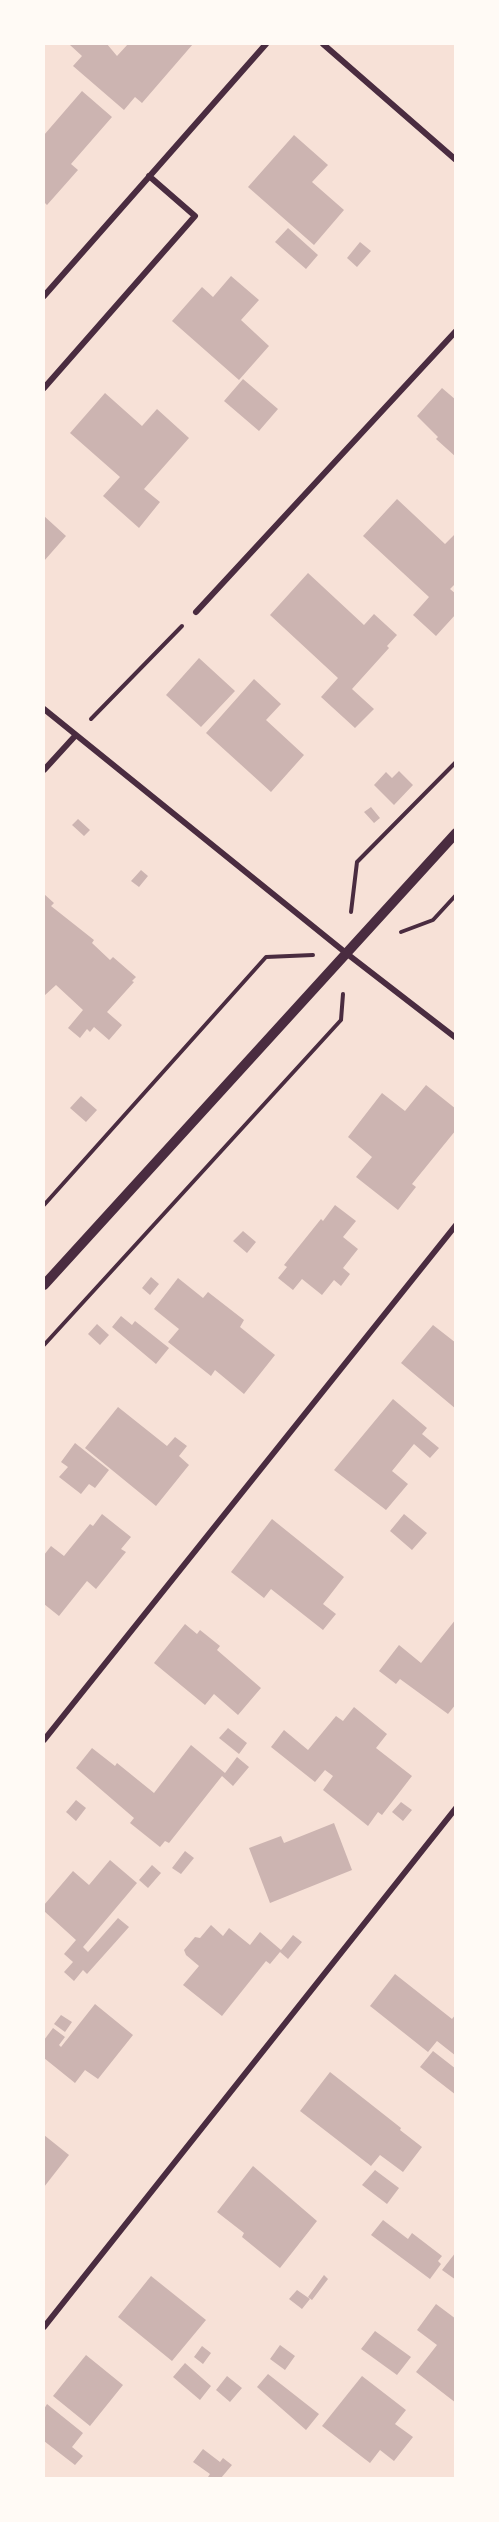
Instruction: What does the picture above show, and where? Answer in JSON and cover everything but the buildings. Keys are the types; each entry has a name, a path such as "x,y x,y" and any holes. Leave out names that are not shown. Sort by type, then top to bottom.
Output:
{"street":[{"path":"44,297 266,44"},
{"path":"323,44 456,160"},
{"path":"44,388 195,216 149,176"},
{"path":"195,612 456,331"},
{"path":"44,709 346,953 456,1038"},
{"path":"44,770 75,736"},
{"path":"44,1284 456,833"},
{"path":"44,1740 456,1226"},
{"path":"44,2327 456,1808"}],"path":[{"path":"75,736 195,612"},
{"path":"44,1345 341,1020 357,862 456,762"},
{"path":"44,1205 266,957 346,953"}]}
